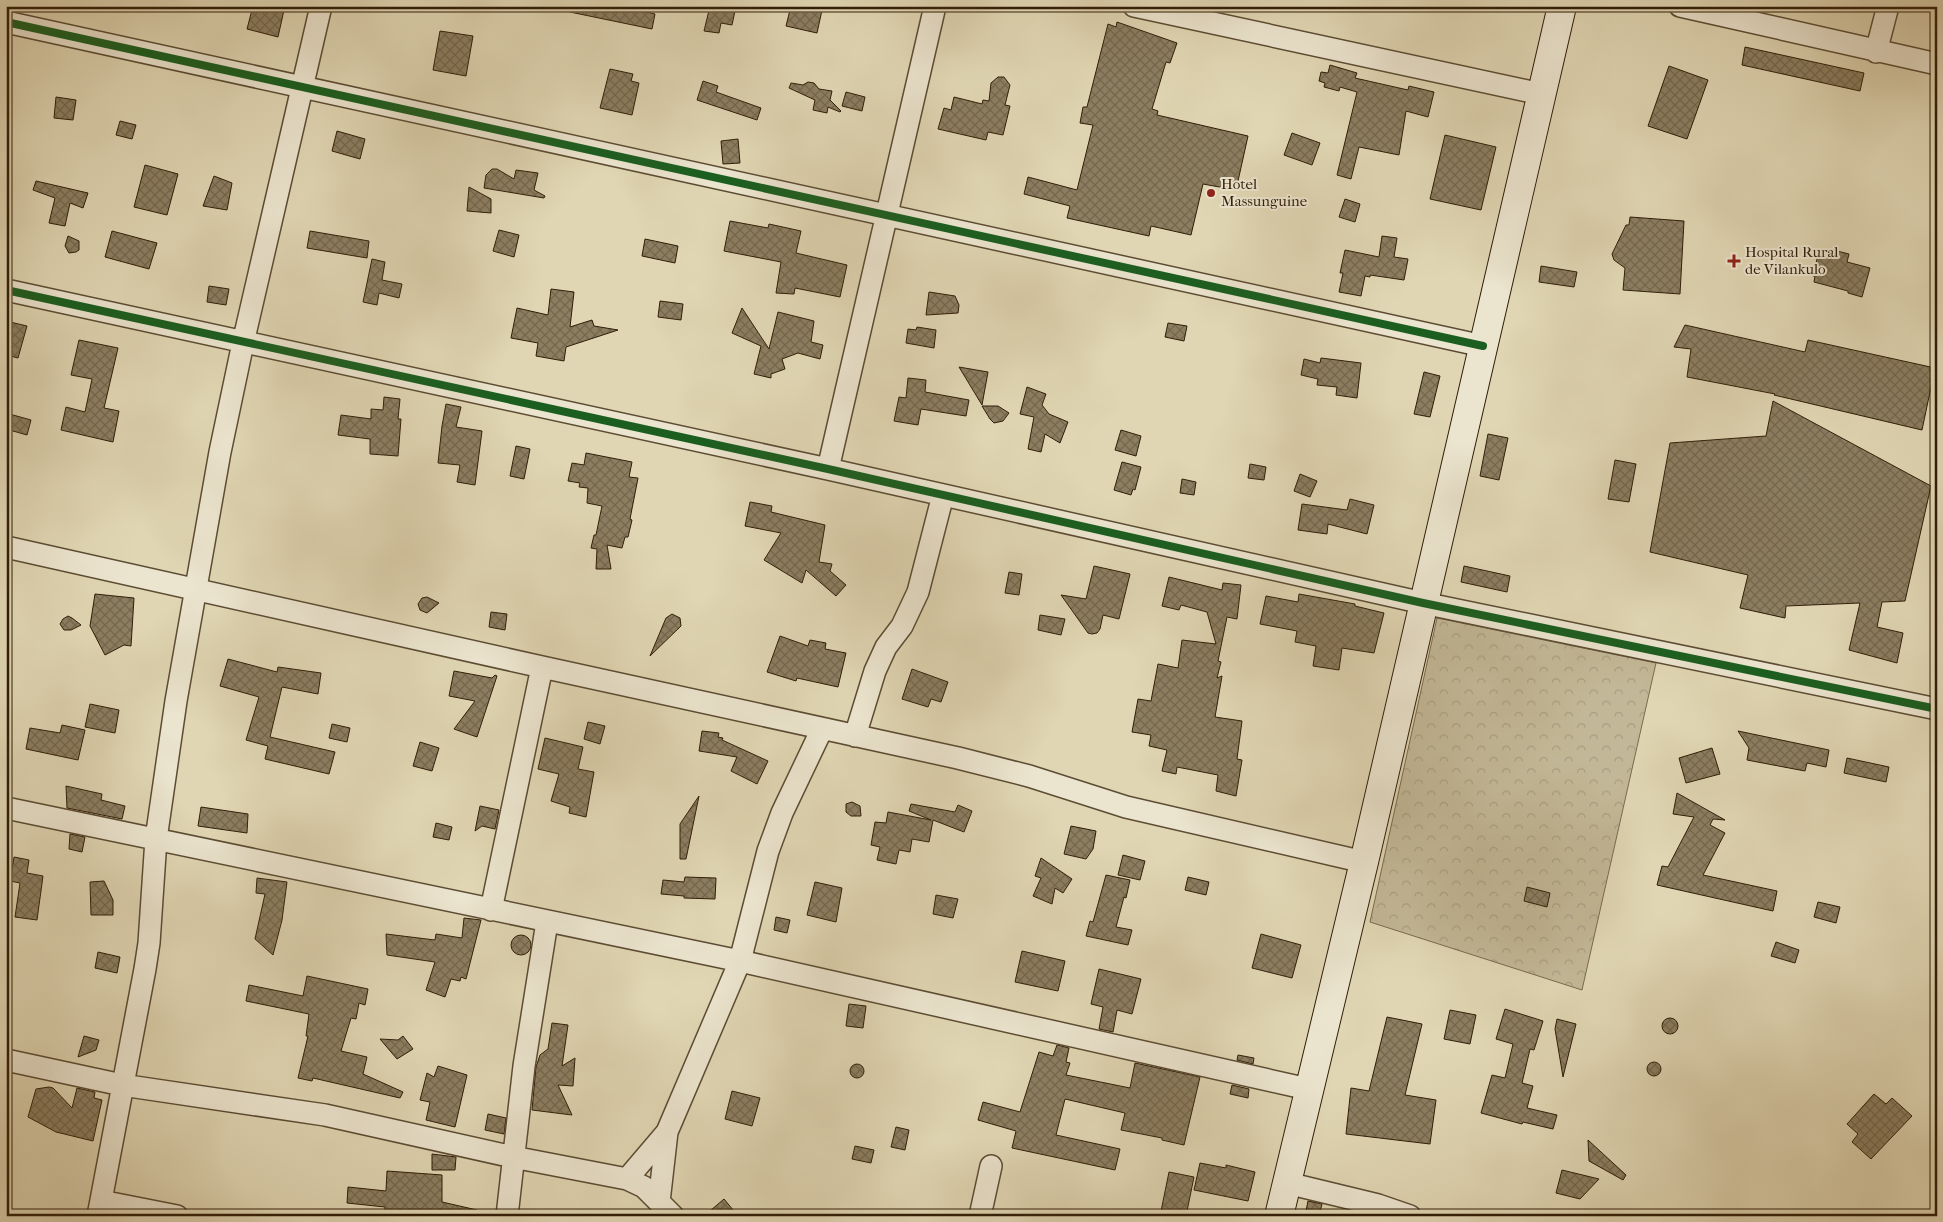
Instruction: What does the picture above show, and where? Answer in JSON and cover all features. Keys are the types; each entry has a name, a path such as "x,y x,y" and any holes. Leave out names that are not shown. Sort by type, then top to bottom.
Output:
{"main road":[{"path":"1279,1216 1364,862 1562,6"}],"street":[{"path":"177,1216 99,1208 149,942 156,839 176,701 220,452 320,6"},
{"path":"828,469 935,6"},
{"path":"1134,6 1541,94"},
{"path":"1680,6 1876,52 1937,64"},
{"path":"1876,52 1888,6"},
{"path":"6,22 1483,346"},
{"path":"6,290 828,469 1423,603 1937,709"},
{"path":"855,736 875,671 886,647 902,626 918,592 943,495"},
{"path":"6,547 958,758 1029,776 1126,807 1364,862"},
{"path":"491,910 542,667"},
{"path":"627,1179 667,1132 740,961 768,851 782,813 822,729"},
{"path":"6,808 740,961 1308,1089"},
{"path":"508,1216 513,1157 535,986 546,922"},
{"path":"6,1060 122,1085 325,1115 513,1157 627,1179 644,1187 666,1209"},
{"path":"666,1209 667,1132"},
{"path":"980,1216 991,1166"},
{"path":"1287,1183 1378,1205 1410,1216"}],"green space":[{"path":"1437,618 1656,663 1582,990 1370,922"}],"building":[{"path":"253,6 270,6 284,10 278,37 247,29"},
{"path":"571,6 621,6 655,14 652,29 570,12"},
{"path":"710,6 736,6 732,25 721,23 719,33 704,31"},
{"path":"791,6 807,6 822,10 817,33 786,26"},
{"path":"1117,22 1177,43 1170,63 1166,62 1152,109 1158,111 1157,115 1248,136 1236,190 1203,184 1191,235 1151,226 1149,236 1067,218 1070,206 1024,194 1028,177 1077,190 1093,125 1080,123 1083,107 1087,107 1108,24 1116,27"},
{"path":"440,31 473,36 466,76 433,70"},
{"path":"1745,47 1864,73 1860,91 1742,65"},
{"path":"1330,65 1357,73 1355,78 1408,90 1409,86 1434,92 1428,117 1406,111 1399,155 1359,147 1351,179 1337,175 1357,92 1340,87 1339,91 1324,87 1325,83 1319,81 1321,72 1328,73"},
{"path":"1669,66 1708,80 1687,139 1648,126"},
{"path":"610,69 633,74 631,81 639,83 632,115 600,108"},
{"path":"998,77 1004,77 1010,85 1005,105 1010,106 1003,135 988,132 986,140 938,129 944,108 951,110 954,97 982,104 983,100 989,101 991,83"},
{"path":"703,81 718,86 716,92 761,108 757,120 697,100"},
{"path":"808,82 814,83 819,89 832,91 830,100 841,111 828,107 827,113 813,110 815,100 789,88 791,83 803,85"},
{"path":"846,92 865,97 862,111 842,106"},
{"path":"56,97 76,100 73,120 54,118"},
{"path":"120,121 136,125 132,139 116,135"},
{"path":"337,131 365,139 360,159 332,151"},
{"path":"1292,133 1320,143 1312,165 1284,155"},
{"path":"1445,135 1496,147 1481,210 1430,199"},
{"path":"738,139 740,163 723,164 721,141"},
{"path":"145,165 178,174 167,215 134,207"},
{"path":"492,169 497,169 514,179 516,170 538,173 534,190 545,196 544,198 484,188 486,175"},
{"path":"214,176 232,183 227,210 203,206"},
{"path":"36,181 88,193 83,208 70,203 65,226 49,223 55,198 33,190"},
{"path":"469,187 491,199 491,213 467,211"},
{"path":"1345,199 1360,204 1355,222 1339,217"},
{"path":"1630,217 1684,221 1680,294 1623,290 1625,268 1614,260 1612,254 1626,225 1629,225"},
{"path":"730,221 768,228 769,224 801,231 796,253 847,265 840,297 795,288 794,294 776,293 781,262 724,251"},
{"path":"499,230 519,235 514,257 493,251"},
{"path":"112,231 157,243 149,269 105,257"},
{"path":"310,231 369,241 367,258 307,248"},
{"path":"68,236 79,241 79,250 76,252 69,253 65,246"},
{"path":"1382,236 1397,238 1394,257 1408,259 1404,280 1370,275 1370,277 1365,276 1361,296 1339,292 1343,273 1340,273 1345,250 1379,257"},
{"path":"645,239 678,246 675,263 642,256"},
{"path":"1833,250 1849,254 1847,262 1870,268 1862,297 1848,293 1848,291 1814,282 1815,276 1813,276 1818,255 1831,258"},
{"path":"372,259 385,262 382,280 402,284 399,298 379,293 377,305 363,302"},
{"path":"1541,266 1577,272 1574,287 1539,282"},
{"path":"209,286 229,289 226,305 207,302"},
{"path":"551,289 574,292 570,327 592,320 594,326 618,330 566,347 564,361 536,356 538,343 511,338 517,308 548,315"},
{"path":"929,292 955,296 959,305 958,313 926,315"},
{"path":"660,301 683,304 681,320 658,317"},
{"path":"742,308 769,349 778,312 814,321 811,342 823,345 820,359 798,353 782,359 785,369 771,374 771,378 754,374 761,346 732,333"},
{"path":"6,321 27,326 18,358 6,355"},
{"path":"1168,323 1187,326 1184,341 1165,337"},
{"path":"1685,325 1805,352 1808,340 1935,368 1922,430 1775,394 1687,377 1691,349 1674,347"},
{"path":"917,327 936,330 934,348 906,343 908,329 916,330"},
{"path":"79,340 118,348 104,408 119,411 113,442 61,430 66,407 85,412 92,379 71,375"},
{"path":"1321,358 1361,363 1357,398 1336,395 1337,387 1317,385 1318,379 1301,375 1304,359 1320,363"},
{"path":"959,367 988,372 982,405"},
{"path":"1424,372 1440,376 1430,417 1414,414"},
{"path":"908,378 926,380 925,392 969,400 966,416 921,409 918,425 894,421 899,397 906,398"},
{"path":"1027,387 1046,394 1042,405 1049,414 1068,422 1060,443 1045,434 1041,452 1028,449 1034,417 1020,414"},
{"path":"384,397 400,399 398,419 401,419 398,456 370,454 370,439 338,435 341,415 371,419 371,409 383,410"},
{"path":"1773,401 1931,486 1905,601 1882,602 1877,627 1903,633 1897,663 1849,650 1860,603 1786,606 1785,618 1740,608 1748,575 1650,552 1670,443 1766,436"},
{"path":"446,404 461,407 456,427 482,431 475,485 457,482 460,465 438,463"},
{"path":"982,406 998,406 1009,413 1003,421 994,423"},
{"path":"6,413 31,420 27,435 6,429"},
{"path":"1121,430 1141,436 1136,456 1115,450"},
{"path":"1488,434 1508,438 1499,480 1480,476"},
{"path":"516,446 530,449 524,479 510,476"},
{"path":"586,453 632,462 629,477 638,478 628,537 625,537 622,548 607,545 611,569 596,569 597,549 591,548 594,535 596,535 602,506 587,503 588,488 579,487 580,483 568,481 572,463 584,465"},
{"path":"1615,460 1636,464 1629,502 1608,499"},
{"path":"1122,462 1141,467 1135,490 1133,489 1131,495 1114,490"},
{"path":"1250,464 1266,467 1264,480 1248,478"},
{"path":"1300,474 1317,481 1310,497 1294,491"},
{"path":"1182,479 1196,482 1194,495 1180,493"},
{"path":"1350,499 1374,505 1367,534 1328,524 1327,534 1298,530 1302,504 1347,510"},
{"path":"750,502 772,506 771,512 825,525 819,562 832,564 830,571 846,585 836,596 806,570 802,583 764,560 781,533 745,526"},
{"path":"1094,566 1130,574 1119,619 1103,615 1100,629 1097,633 1092,634 1088,633 1061,595 1086,599"},
{"path":"1464,566 1510,576 1507,592 1461,582"},
{"path":"1009,572 1022,574 1019,595 1005,593"},
{"path":"1169,577 1222,590 1223,583 1241,585 1237,619 1227,617 1218,661 1221,662 1217,678 1222,676 1215,717 1242,721 1237,759 1242,760 1236,796 1216,791 1218,775 1177,767 1176,774 1162,771 1167,750 1149,746 1151,735 1132,732 1138,699 1151,701 1158,664 1178,668 1182,640 1216,644 1207,612 1181,605 1179,610 1162,606"},
{"path":"95,594 134,598 131,646 124,645 105,655 90,626"},
{"path":"1299,594 1355,604 1355,606 1384,613 1374,653 1342,648 1339,670 1313,666 1316,646 1295,642 1297,631 1260,624 1266,596 1298,602"},
{"path":"427,597 439,603 427,613 420,610 418,604 422,598"},
{"path":"491,612 507,614 505,630 489,627"},
{"path":"672,614 680,618 681,626 650,656 666,618"},
{"path":"1040,615 1065,619 1061,635 1038,630"},
{"path":"68,616 81,625 71,630 64,630 60,624"},
{"path":"780,636 808,646 810,640 826,643 825,649 846,653 838,687 797,678 796,681 767,672"},
{"path":"228,659 277,672 278,667 321,673 318,694 282,687 270,737 335,752 329,774 265,759 268,746 246,740 259,697 220,686"},
{"path":"912,669 948,682 941,702 931,699 928,707 902,699"},
{"path":"454,671 492,678 495,675 497,676 477,737 454,729 475,701 449,696"},
{"path":"90,704 119,710 115,733 85,727"},
{"path":"588,722 605,726 600,744 584,739"},
{"path":"332,724 350,728 347,742 329,738"},
{"path":"62,725 85,730 78,760 26,749 30,728 60,733"},
{"path":"702,731 719,733 718,737 723,738 722,740 768,761 757,784 731,771 737,757 699,751"},
{"path":"1738,731 1829,750 1826,767 1807,763 1805,771 1747,760 1749,748"},
{"path":"545,738 583,747 578,769 594,772 586,817 569,813 570,807 551,801 559,774 538,769"},
{"path":"420,742 439,748 432,771 413,766"},
{"path":"1712,748 1720,774 1686,783 1679,758"},
{"path":"1847,758 1889,767 1886,782 1844,773"},
{"path":"66,786 102,794 101,800 125,806 122,819 67,808"},
{"path":"1677,793 1725,820 1713,819 1710,825 1725,833 1703,875 1777,891 1773,911 1657,885 1662,866 1668,867 1694,817 1673,814"},
{"path":"699,796 686,859 680,859 680,824"},
{"path":"852,802 860,806 861,816 851,816 846,812 846,804"},
{"path":"911,804 955,812 958,805 972,811 964,832 933,820 929,842 912,839 910,852 899,850 896,864 877,860 880,847 871,845 875,822 886,823 888,812 931,820 909,811"},
{"path":"480,806 499,810 495,829 482,826 475,831"},
{"path":"201,807 248,814 247,833 198,826"},
{"path":"436,823 452,827 449,840 433,837"},
{"path":"1071,826 1096,831 1093,849 1086,859 1064,854"},
{"path":"70,834 85,837 82,852 69,849"},
{"path":"1123,855 1145,861 1140,880 1118,875"},
{"path":"14,857 29,860 27,873 43,876 37,920 15,917 20,883 10,881"},
{"path":"1041,858 1072,879 1063,893 1055,888 1052,904 1033,896 1041,878 1035,876"},
{"path":"1106,875 1130,880 1116,927 1132,930 1128,945 1086,936 1090,921 1093,922"},
{"path":"685,877 716,878 715,899 684,898 684,896 661,894 663,880 684,882"},
{"path":"1188,877 1209,882 1206,895 1185,890"},
{"path":"257,878 287,882 282,920 273,955 255,939 265,894 256,893"},
{"path":"104,881 113,900 113,915 91,915 90,882"},
{"path":"815,882 842,888 836,922 807,915"},
{"path":"1527,887 1550,893 1547,907 1524,901"},
{"path":"936,895 958,899 953,918 933,914"},
{"path":"1818,902 1840,907 1836,923 1814,917"},
{"path":"776,917 790,920 787,933 774,930"},
{"path":"464,918 481,920 466,979 461,977 460,981 451,979 445,997 426,990 435,962 387,955 386,934 435,940 436,934 462,938"},
{"path":"1261,934 1301,945 1292,978 1252,968"},
{"path":"521,935 528,938 531,945 528,952 521,955 514,952 511,945 514,938"},
{"path":"1776,942 1799,950 1795,963 1771,956"},
{"path":"1022,951 1065,961 1058,991 1015,982"},
{"path":"98,952 120,957 117,973 95,968"},
{"path":"1099,969 1141,979 1132,1014 1117,1010 1113,1032 1099,1029 1103,1007 1091,1004"},
{"path":"307,976 368,989 365,1005 359,1003 356,1019 351,1018 341,1051 367,1057 363,1074 403,1092 400,1098 313,1078 312,1081 298,1078 308,1036 306,1036 309,1014 246,1001 249,985 303,996"},
{"path":"849,1004 866,1006 863,1028 846,1026"},
{"path":"1505,1009 1543,1021 1534,1050 1530,1049 1522,1083 1533,1086 1527,1108 1557,1115 1553,1129 1523,1122 1522,1124 1481,1113 1492,1075 1505,1078 1513,1044 1496,1039"},
{"path":"1450,1010 1476,1015 1470,1044 1444,1039"},
{"path":"1387,1017 1422,1024 1405,1095 1436,1100 1430,1144 1346,1134 1351,1088 1369,1091"},
{"path":"1667,1018 1673,1018 1678,1023 1676,1032 1667,1034 1662,1029 1662,1023"},
{"path":"1557,1019 1576,1024 1563,1077 1555,1029"},
{"path":"552,1023 568,1025 562,1066 575,1058 573,1086 558,1085 572,1115 532,1110 536,1067 540,1055 548,1049"},
{"path":"84,1036 99,1040 96,1050 78,1057"},
{"path":"403,1036 413,1049 397,1059 380,1039 398,1040"},
{"path":"1057,1045 1069,1048 1066,1062 1070,1063 1066,1075 1130,1088 1135,1063 1200,1077 1184,1145 1162,1140 1162,1138 1121,1130 1125,1113 1065,1099 1056,1135 1120,1149 1115,1170 1012,1148 1016,1131 978,1120 983,1102 1020,1112 1039,1052 1053,1056"},
{"path":"1238,1055 1254,1058 1253,1064 1237,1060"},
{"path":"1651,1062 1657,1062 1661,1069 1657,1076 1651,1076 1647,1072 1647,1066"},
{"path":"854,1064 860,1064 864,1071 860,1078 854,1078 850,1074 850,1068"},
{"path":"438,1066 467,1075 455,1127 426,1120 430,1102 420,1100 427,1073 434,1077"},
{"path":"1232,1085 1249,1089 1248,1098 1230,1094"},
{"path":"53,1088 72,1108 77,1088 95,1092 94,1098 102,1100 93,1141 56,1132 28,1117 36,1089"},
{"path":"732,1091 760,1098 752,1126 725,1119"},
{"path":"1874,1094 1886,1104 1892,1098 1912,1116 1871,1159 1852,1142 1858,1134 1847,1124"},
{"path":"488,1114 506,1118 504,1134 485,1130"},
{"path":"896,1127 909,1130 905,1150 891,1147"},
{"path":"1588,1140 1626,1175 1623,1180 1589,1161"},
{"path":"855,1146 874,1150 871,1163 852,1159"},
{"path":"432,1154 456,1157 455,1170 432,1170"},
{"path":"1200,1163 1226,1168 1226,1165 1255,1172 1248,1201 1194,1190"},
{"path":"1562,1170 1599,1179 1580,1199 1556,1193"},
{"path":"387,1171 442,1175 442,1202 477,1210 476,1216 385,1216 385,1207 347,1203 348,1187 386,1191"},
{"path":"1169,1172 1194,1177 1186,1216 1160,1216"},
{"path":"724,1199 738,1216 704,1216"},
{"path":"1308,1201 1322,1204 1319,1216 1305,1216"}],"cycle path":[{"path":"6,22 1483,346"},
{"path":"6,290 828,469 1423,603 1937,709"}],"place":[{"name":"Hotel Massunguine","path":"1211,193"},
{"name":"Hospital Rural de Vilankulo","path":"1734,261"}]}
